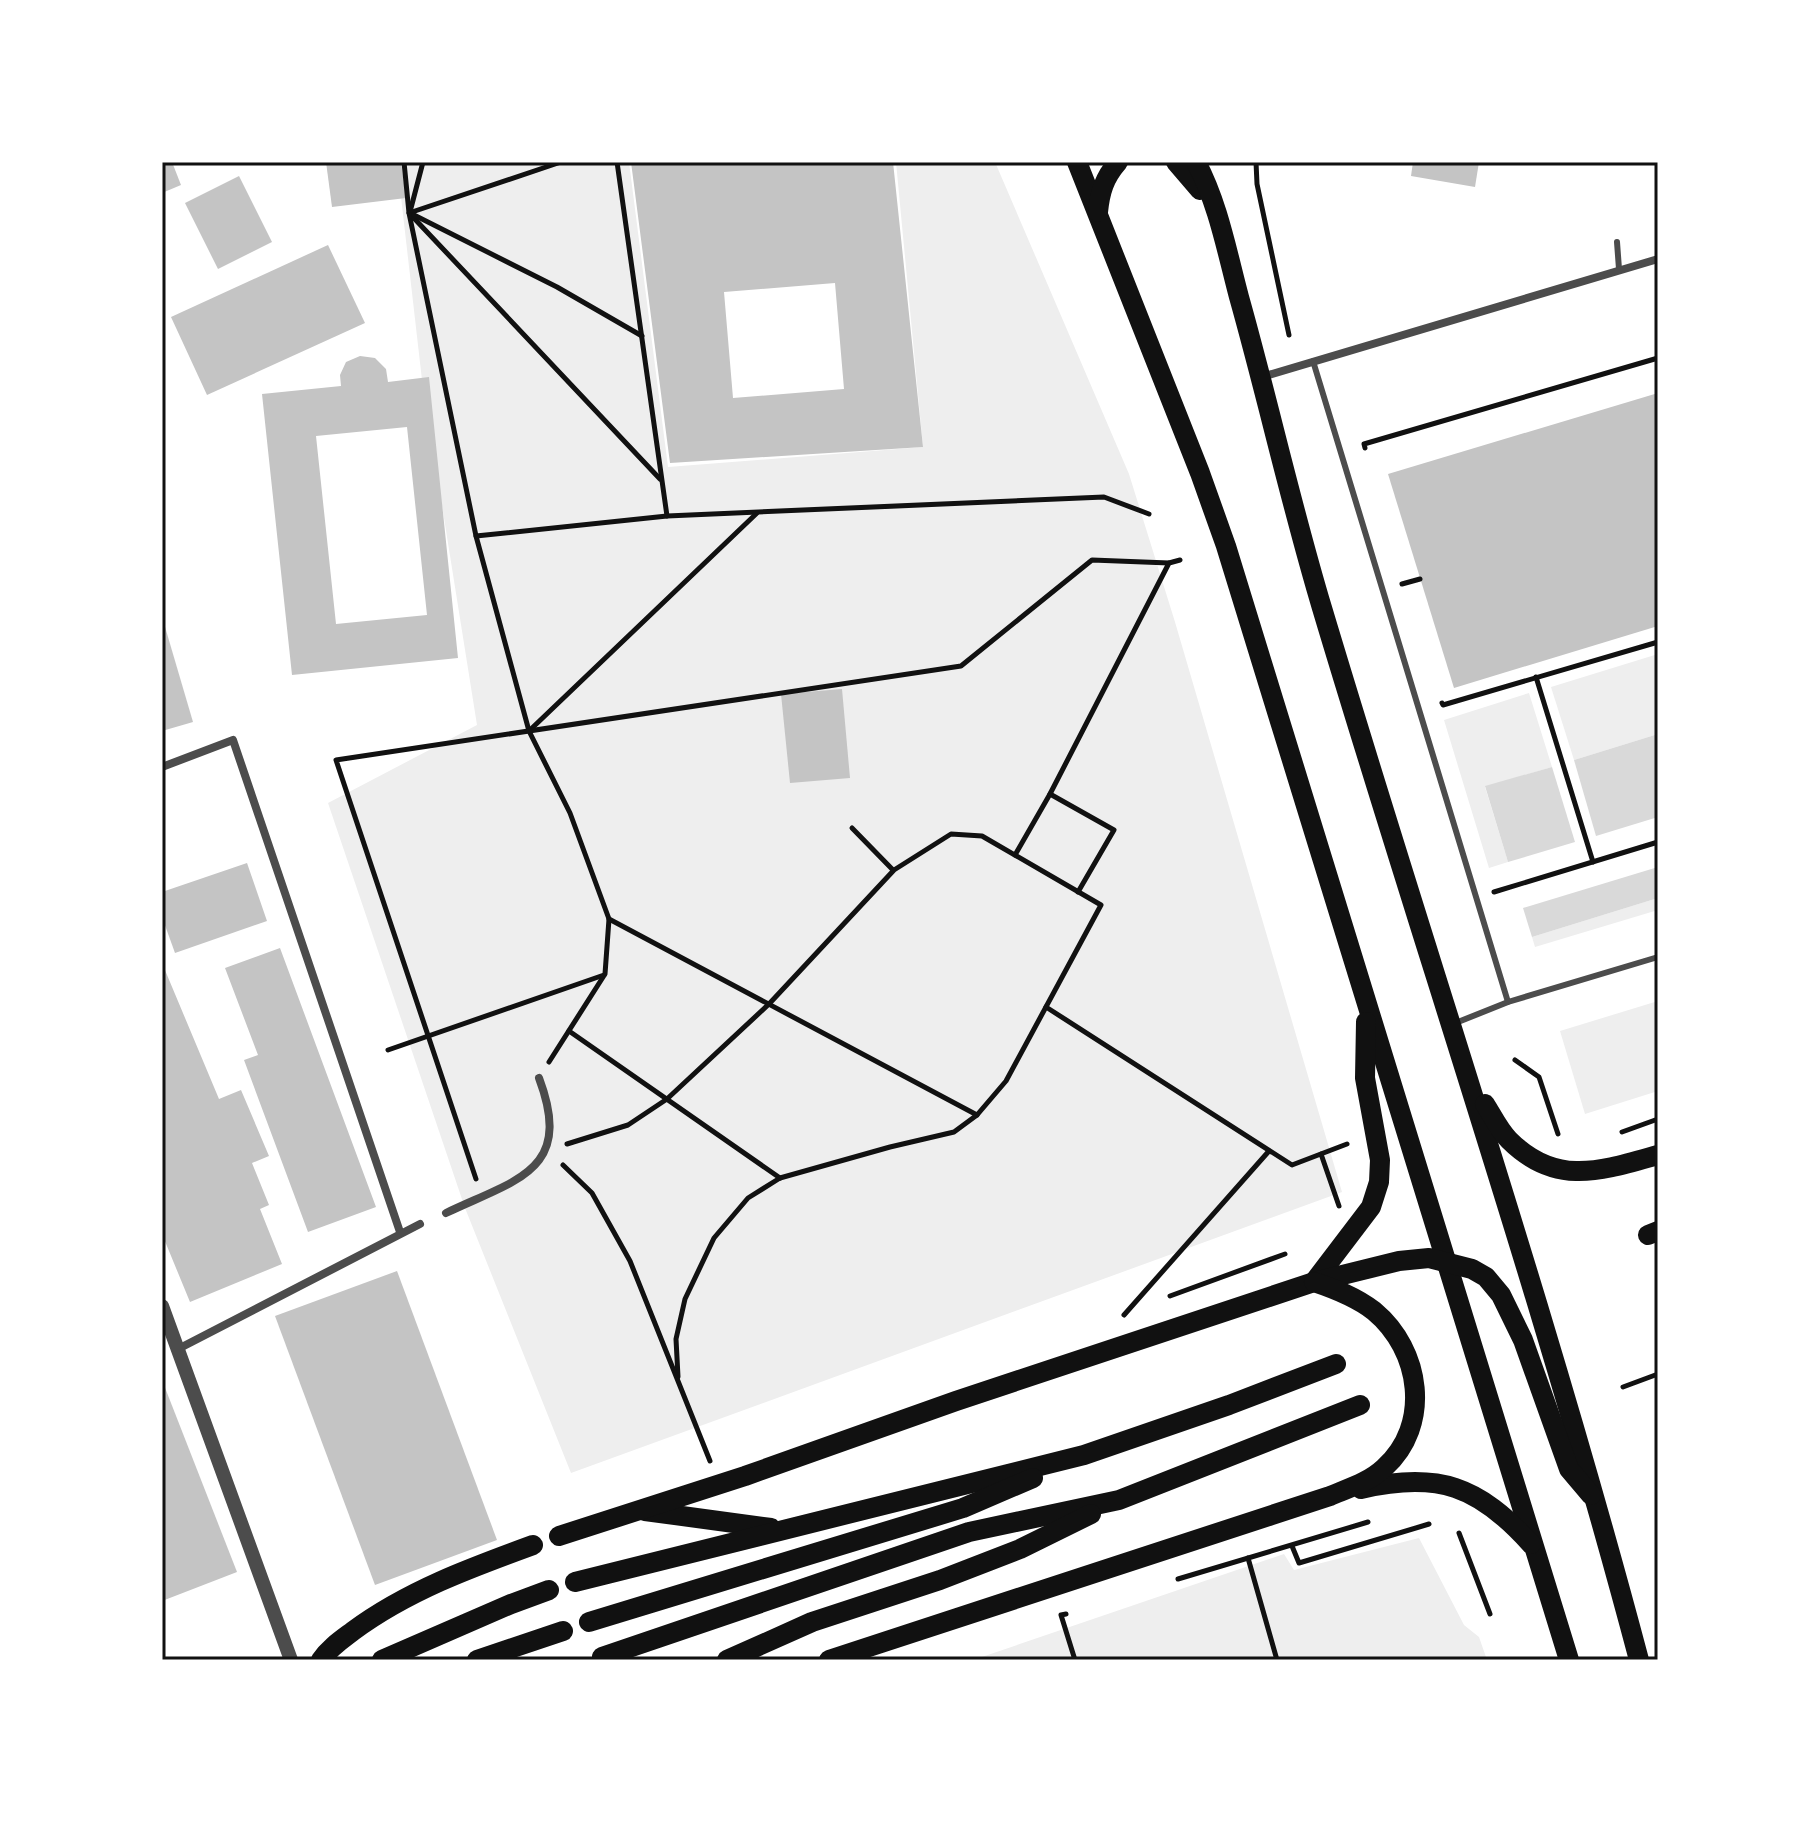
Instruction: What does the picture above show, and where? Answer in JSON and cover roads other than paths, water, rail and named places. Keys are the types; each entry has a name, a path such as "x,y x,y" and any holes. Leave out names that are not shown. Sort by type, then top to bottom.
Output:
{"main road":[{"path":"1077,162 1226,546 1569,1660"},
{"path":"1098,214 1100,192 1108,173 1118,162"},
{"path":"1176,162 1215,210"},
{"path":"1196,162 1215,210 1262,377 1297,524 1450,1025 1515,1226 1597,1501 1639,1660"},
{"path":"1314,1282 1371,1207 1379,1182 1380,1160 1365,1078 1366,1002"},
{"path":"1467,1076 1507,1138 1529,1156 1553,1169 1576,1173 1607,1169 1658,1155"},
{"path":"559,1536 1314,1282 1399,1261 1429,1258 1472,1269 1486,1277 1501,1295 1523,1340 1569,1469 1597,1501"},
{"path":"829,1660 1330,1496 1371,1479 1387,1466 1405,1443 1413,1423 1417,1393 1407,1356 1387,1324 1357,1299 1314,1282"},
{"path":"589,1622 963,1508 1084,1455 1336,1364"},
{"path":"727,1660 812,1622 940,1580 1020,1549 1119,1500 1360,1405"},
{"path":"575,1582 1084,1455"},
{"path":"1330,1496 1380,1484 1409,1481 1454,1486 1498,1510 1536,1549"},
{"path":"602,1657 969,1532 1119,1500"},
{"path":"642,1510 783,1529"},
{"path":"321,1660 328,1650 370,1619 407,1597 483,1563 533,1545"},
{"path":"382,1660 549,1590"},
{"path":"477,1660 563,1631"}],"street":[{"path":"1262,377 1658,259"},
{"path":"162,767 233,740 400,1232"},
{"path":"446,1213 528,1172 548,1150 552,1130 550,1105 539,1078"},
{"path":"178,1349 420,1224"},
{"path":"162,1306 291,1660"}],"lane":[{"path":"1617,242 1619,269"},
{"path":"1313,361 1508,1002"},
{"path":"1450,1025 1508,1002 1658,957"}]}
